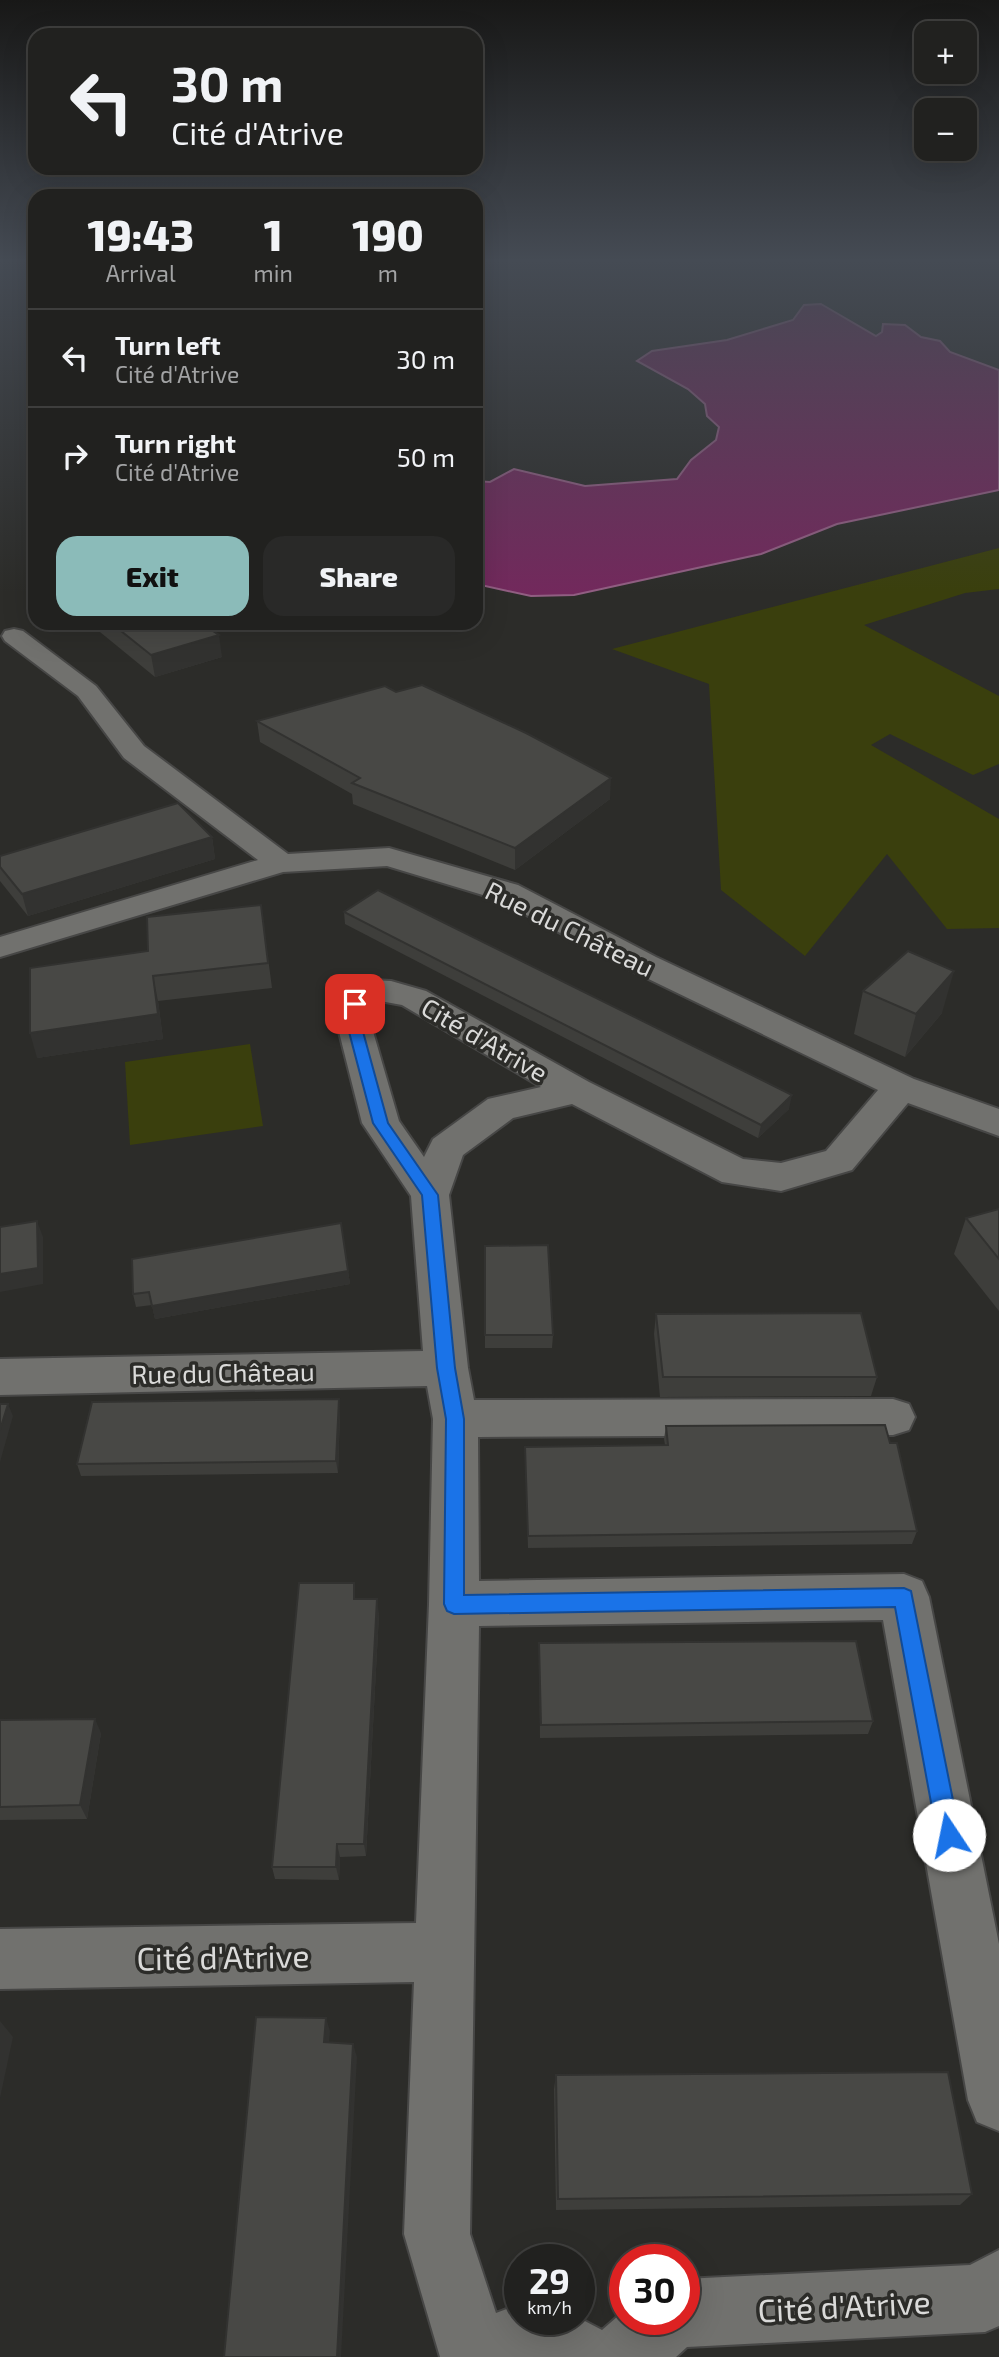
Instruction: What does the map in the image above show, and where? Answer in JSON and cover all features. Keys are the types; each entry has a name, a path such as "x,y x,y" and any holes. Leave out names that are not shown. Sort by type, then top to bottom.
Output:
{"street":[{"path":"15,636 87,691 134,752 281,863"},
{"name":"Rue du Château","path":"0,947 281,863 389,857 507,892 643,964 901,1087 999,1123"},
{"name":"Cité d'Atrive","path":"430,1195 381,1123 377,1111 355,1028 355,1004 372,990 391,990 414,998 576,1091 736,1172 781,1177 839,1161 901,1087"},
{"name":"Cité d'Atrive","path":"475,2357 437,2234 454,1604 451,1393 430,1195 446,1148 501,1108 576,1091"},
{"name":"Rue du Château","path":"0,1377 451,1393"},
{"path":"451,1393 893,1417"},
{"path":"454,1604 904,1597 999,2100"},
{"name":"Cité d'Atrive","path":"0,1959 445,1952"},
{"name":"Cité d'Atrive","path":"700,2312 985,2298 999,2284"},
{"path":"624,2357 649,2335"},
{"path":"488,2357 495,2349 518,2339 541,2337 562,2344 581,2357"}],"green space":[{"path":"999,548 999,589 965,593 864,625 999,696 999,764 973,775 890,734 871,745 999,819 999,928 947,929 887,854 805,956 721,890 709,684 612,649"},
{"path":"250,1044 263,1126 130,1145 125,1062"}],"shaded area":[{"path":"657,372 999,372 999,490 837,524 761,554 574,595 531,596 483,586 483,482 490,482 514,469 585,486 677,479 691,460 716,440 719,427 707,416 705,404 688,389"}],"building":[{"path":"120,630 212,630 219,635 151,655"},
{"path":"422,685 526,733 611,778 515,848 352,783 360,778 257,721 385,686 396,692"},
{"path":"178,803 212,837 22,894 0,867 0,856"},
{"path":"378,890 792,1095 761,1125 344,912"},
{"path":"261,905 268,963 153,976 158,1014 30,1033 30,968 148,951 147,917"},
{"path":"908,951 954,971 916,1014 863,991"},
{"path":"999,1209 999,1259 966,1218"},
{"path":"37,1221 38,1268 0,1274 0,1227"},
{"path":"341,1223 348,1271 152,1306 149,1292 133,1294 132,1259"},
{"path":"548,1245 553,1335 485,1335 485,1246"},
{"path":"861,1313 877,1377 663,1377 656,1314"},
{"path":"339,1399 336,1461 77,1464 92,1402"},
{"path":"0,1404 8,1404 0,1430"},
{"path":"885,1425 890,1443 897,1443 917,1531 528,1536 525,1447 668,1445 666,1426"},
{"path":"299,1583 354,1583 354,1599 377,1599 364,1844 337,1844 336,1867 272,1867"},
{"path":"856,1641 873,1721 541,1725 539,1643"},
{"path":"95,1719 80,1805 0,1807 0,1720"},
{"path":"256,2017 326,2018 324,2042 353,2044 337,2357 224,2357"},
{"path":"948,2072 972,2194 558,2199 556,2075"}],"route":[{"path":"355,1004 355,1028 381,1123 430,1195 446,1368 455,1419 454,1604 904,1597 949,1835"}]}
